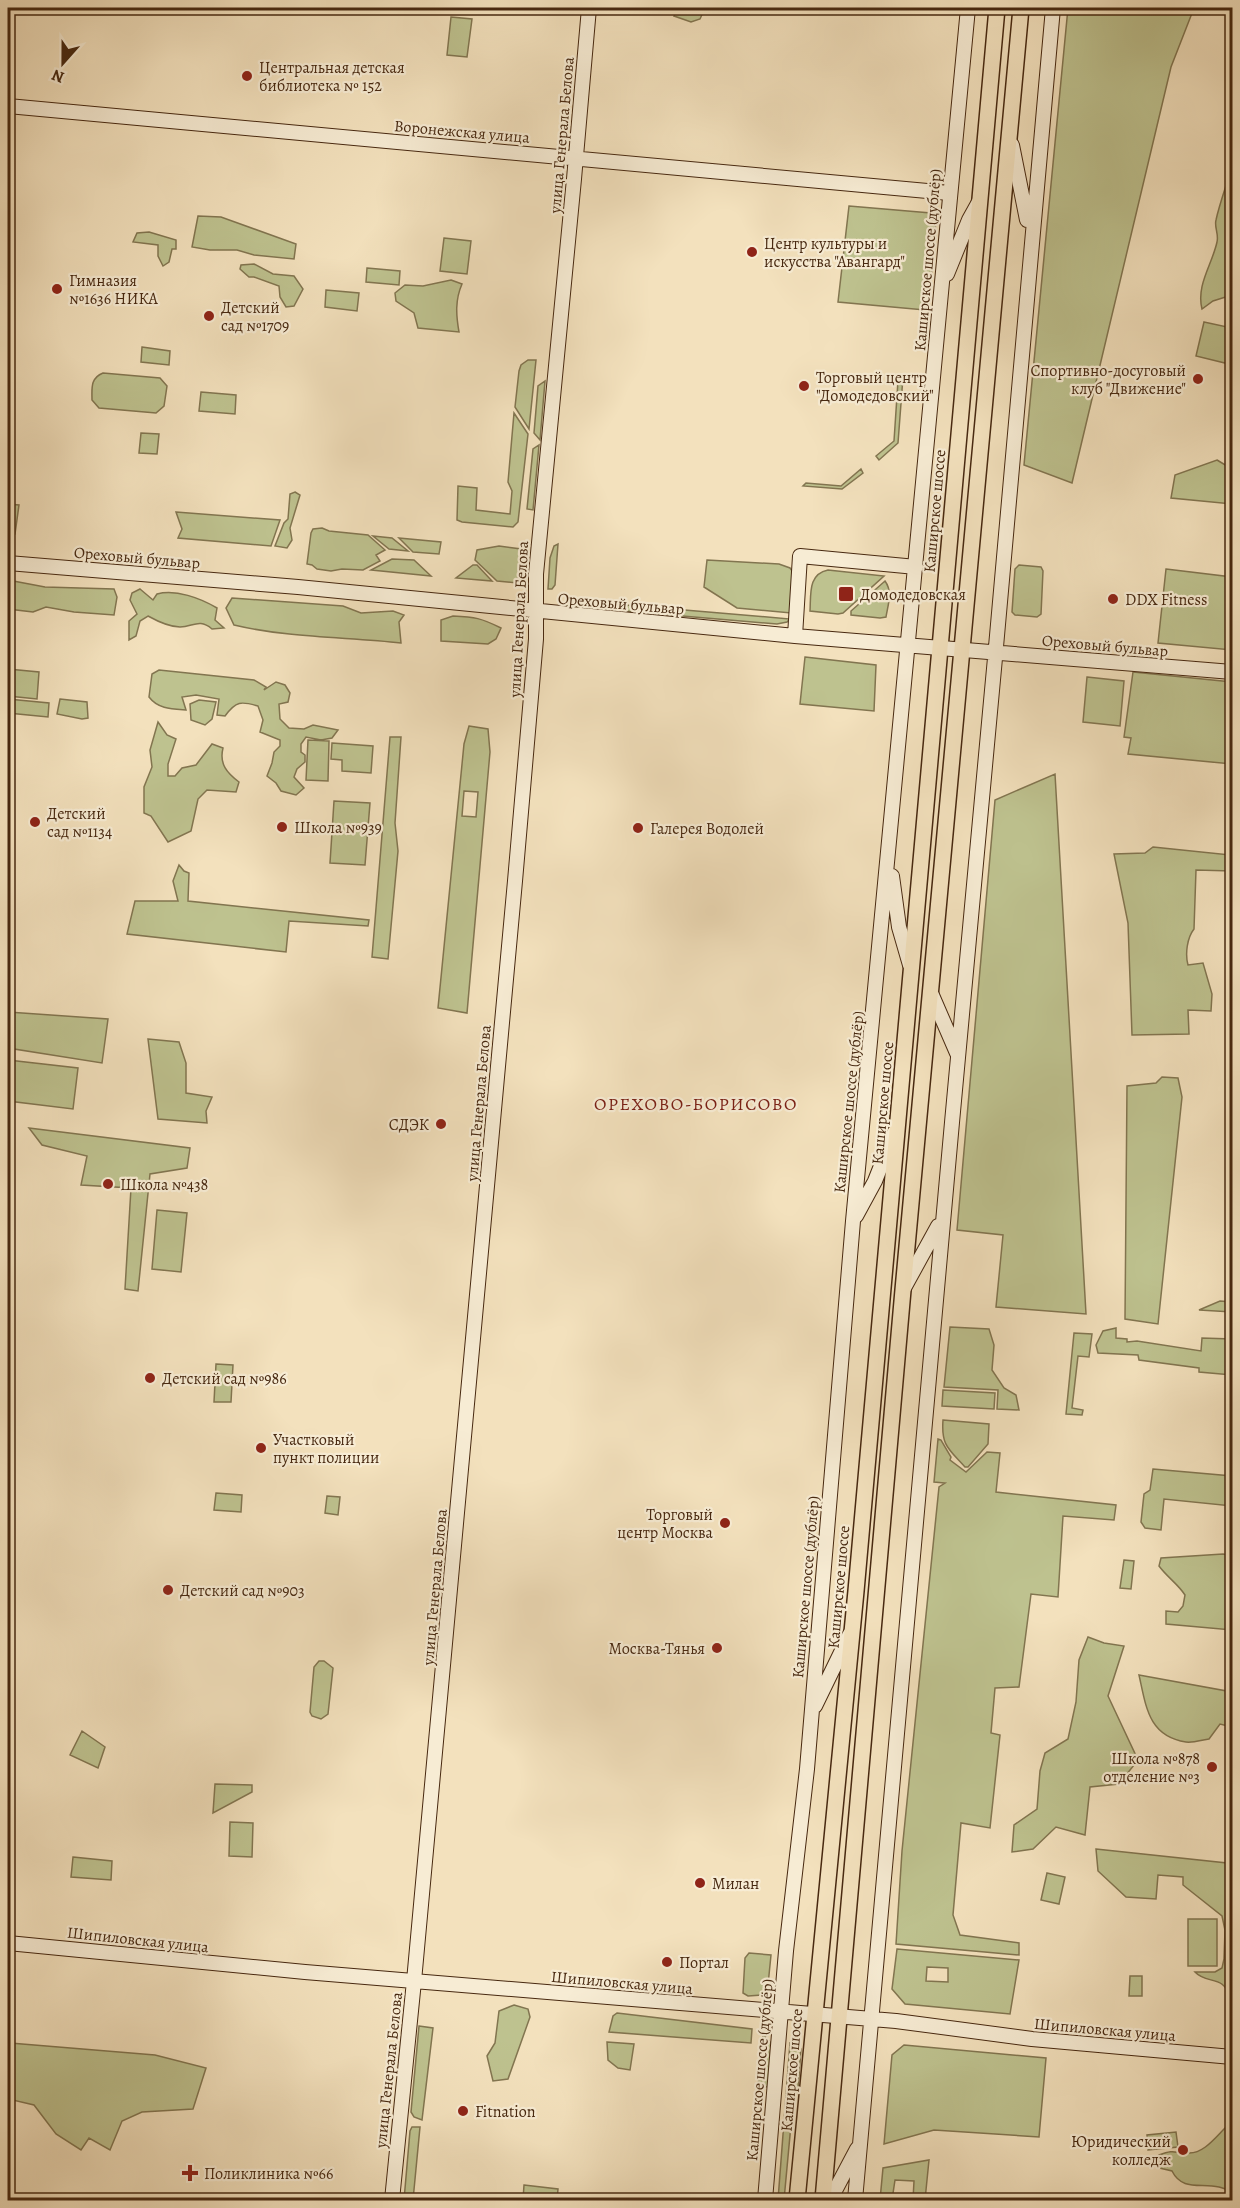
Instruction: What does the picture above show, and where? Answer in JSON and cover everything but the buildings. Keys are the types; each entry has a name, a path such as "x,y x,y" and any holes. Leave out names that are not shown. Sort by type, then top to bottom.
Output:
{"main road":[{"name":"улица Генерала Белова","path":"392,2200 515,881 537,612 536,574 589,8"},
{"name":"Каширское шоссе (дублёр)","path":"765,2200 781,2012 807,1769 853,1221 968,8"},
{"name":"Каширское шоссе","path":"796,2197 852,1630 997,8"},
{"path":"823,2200 903,1290 1022,8"},
{"path":"855,2200 995,652 1029,246 1053,8"},
{"name":"Воронежская улица","path":"8,106 949,194"},
{"path":"1010,137 1025,206 1029,246"},
{"path":"942,288 969,220 979,202"},
{"path":"795,636 801,556 916,567"},
{"name":"Ореховый бульвар","path":"8,562 298,587 795,636 1233,672"},
{"path":"888,853 899,927 912,972"},
{"path":"931,993 958,1054"},
{"path":"853,1221 875,1181 898,1122"},
{"path":"903,1290 934,1237 943,1216"},
{"path":"810,1715 852,1630"},
{"name":"Шипиловская улица","path":"8,1943 414,1981 870,2019 1032,2039 1233,2057"},
{"path":"830,2200 860,2144"}],"green space":[{"path":"679,8 705,8 700,19 691,22 674,16"},
{"path":"1068,8 1194,8 1171,67 1072,483 1024,465"},
{"path":"451,17 472,19 467,57 447,55"},
{"path":"1232,166 1232,218 1228,221 1232,295 1213,301 1202,309 1203,283 1217,242 1216,220"},
{"path":"849,206 931,213 936,219 929,306 925,310 838,302"},
{"path":"198,216 221,217 296,244 294,259 254,255 237,250 192,247"},
{"path":"149,232 176,240 176,249 172,249 169,262 163,266 158,256 158,245 133,242 137,233"},
{"path":"444,238 471,241 467,274 440,271"},
{"path":"254,264 273,274 294,276 303,289 294,306 286,307 280,297 279,286 249,277 240,269 241,265"},
{"path":"367,268 400,271 399,285 366,282"},
{"path":"451,280 462,284 457,308 459,332 418,328 414,313 396,301 395,293 405,285 423,286"},
{"path":"326,290 359,293 357,311 325,307"},
{"path":"1204,322 1232,328 1232,350 1229,364 1196,356"},
{"path":"142,347 170,351 169,365 141,362"},
{"path":"528,360 536,360 529,429 515,407 519,371 521,365"},
{"path":"103,373 160,378 167,386 164,406 156,413 99,408 92,400 92,388 96,378"},
{"path":"903,377 898,443 879,460 876,456 894,441 898,381"},
{"path":"545,381 540,440 534,433 538,386"},
{"path":"201,392 236,395 235,414 199,411"},
{"path":"514,413 528,434 518,522 513,527 457,520 458,486 477,488 476,510 510,514 512,491 508,482"},
{"path":"141,433 159,434 157,454 139,453"},
{"path":"539,445 533,510 527,509 533,449"},
{"path":"1217,460 1232,469 1232,504 1171,498 1175,475"},
{"path":"861,469 863,473 842,489 803,486 806,483 841,486"},
{"path":"295,492 300,495 290,528 292,540 287,548 275,546 284,523 288,519 290,494"},
{"path":"8,504 19,505 15,534 8,533"},
{"path":"176,512 280,520 271,546 178,538 182,529"},
{"path":"322,528 329,531 368,535 385,550 376,555 380,561 363,570 331,571 317,569 307,564 311,533 313,529"},
{"path":"373,536 392,538 408,551 389,549"},
{"path":"399,538 441,542 439,554 413,552"},
{"path":"558,544 555,585 552,589 548,589 550,558 554,546"},
{"path":"499,546 521,549 517,583 497,581 475,560 477,550"},
{"path":"392,559 414,560 431,576 371,570"},
{"path":"707,560 779,564 790,568 793,572 791,613 737,608 704,587"},
{"path":"473,565 477,565 492,581 456,578"},
{"path":"1019,565 1041,567 1043,571 1041,614 1037,617 1015,615 1012,612 1015,569"},
{"path":"1166,569 1232,577 1232,650 1158,643"},
{"path":"828,570 884,576 843,613 810,611 814,580 822,572"},
{"path":"8,580 45,587 114,589 117,597 114,615 46,607 33,612 8,609"},
{"path":"885,581 889,594 886,617 851,615 851,611"},
{"path":"140,589 153,600 157,594 172,593 188,595 203,601 217,608 215,620 224,628 212,629 203,624 176,627 148,616 140,621 136,636 129,640 129,621 137,614 130,600 132,593"},
{"path":"232,598 343,606 361,613 393,611 404,615 399,622 401,643 296,635 234,625 226,608"},
{"path":"567,600 790,619 777,624 566,606"},
{"path":"453,616 478,619 501,628 496,639 488,644 441,641 441,620"},
{"path":"805,657 876,665 874,711 800,704"},
{"path":"8,669 39,672 37,699 8,696"},
{"path":"159,670 254,680 266,687 264,690 276,682 285,685 290,693 288,702 279,704 280,719 289,728 304,729 313,725 338,730 332,738 321,740 306,737 301,744 305,762 297,769 294,777 304,788 296,795 281,791 276,783 267,776 274,752 280,746 280,740 260,732 263,720 258,706 247,703 239,704 232,707 225,716 217,715 219,699 196,695 182,697 186,710 161,706 149,697 152,674"},
{"path":"1133,672 1232,682 1232,764 1128,754 1131,738 1124,737"},
{"path":"1087,677 1124,681 1120,726 1083,722"},
{"path":"8,699 49,703 48,717 8,713"},
{"path":"60,699 87,702 88,718 57,714"},
{"path":"199,700 216,702 212,719 205,725 191,720 190,704"},
{"path":"158,722 167,735 176,739 168,764 168,776 175,776 182,768 196,765 212,744 223,748 222,759 225,768 239,782 236,792 207,790 198,799 191,831 168,842 151,816 144,813 144,787 152,767 150,750"},
{"path":"469,726 488,729 490,752 467,1013 438,1008 464,744","holes":["464,791 478,792 476,817 462,816"]},
{"path":"390,737 401,737 395,823 398,851 388,959 372,957"},
{"path":"308,740 329,741 328,781 306,780"},
{"path":"332,743 373,746 371,773 342,771 342,760 331,759"},
{"path":"1055,774 1086,1314 996,1307 1003,1235 957,1230 995,800"},
{"path":"334,801 370,803 365,865 330,863"},
{"path":"1153,847 1230,855 1232,852 1232,871 1196,870 1194,929 1188,941 1187,961 1188,965 1203,963 1212,994 1211,1011 1188,1010 1189,1034 1132,1035 1128,923 1114,854 1145,853"},
{"path":"179,865 189,873 188,901 369,920 368,926 289,921 286,952 127,934 135,901 178,901 173,881"},
{"path":"8,1012 108,1019 102,1063 8,1048"},
{"path":"148,1039 179,1042 186,1063 186,1093 212,1097 206,1111 207,1123 158,1119"},
{"path":"8,1060 78,1068 73,1109 8,1101"},
{"path":"1162,1077 1178,1078 1182,1097 1158,1324 1125,1319 1127,1086 1156,1083"},
{"path":"29,1128 190,1148 187,1168 150,1174 138,1291 125,1289 131,1188 81,1185 87,1156 42,1145"},
{"path":"157,1210 187,1213 181,1272 152,1269"},
{"path":"1220,1301 1232,1302 1232,1312 1199,1310"},
{"path":"950,1327 989,1329 994,1345 992,1370 1004,1388 1016,1395 1019,1410 997,1409 998,1390 944,1387"},
{"path":"1116,1328 1116,1338 1127,1339 1127,1342 1137,1341 1201,1351 1202,1338 1232,1339 1232,1375 1199,1372 1199,1368 1139,1360 1138,1355 1098,1353 1096,1345 1103,1331"},
{"path":"1074,1333 1092,1334 1089,1357 1078,1356 1072,1408 1083,1410 1082,1415 1066,1414"},
{"path":"216,1364 233,1365 231,1402 214,1402"},
{"path":"943,1390 995,1393 994,1409 942,1406"},
{"path":"943,1420 989,1424 988,1444 968,1467 965,1467 947,1446 943,1436"},
{"path":"938,1439 941,1440 951,1457 950,1460 966,1472 987,1452 1000,1453 996,1492 1116,1505 1114,1520 1063,1516 1058,1597 1031,1594 1019,1687 995,1688 991,1733 1000,1735 990,1828 961,1823 953,1915 960,1935 1019,1943 1019,1955 896,1944 902,1851 939,1487 945,1483 934,1482"},
{"path":"1153,1469 1232,1476 1232,1506 1164,1499 1161,1530 1145,1528 1141,1522 1144,1494 1150,1490"},
{"path":"216,1493 242,1495 241,1512 214,1510"},
{"path":"327,1496 340,1497 338,1515 325,1513"},
{"path":"1223,1554 1232,1556 1232,1630 1166,1624 1166,1611 1178,1612 1183,1606 1185,1595 1159,1566 1161,1558"},
{"path":"1124,1560 1134,1561 1131,1589 1120,1588"},
{"path":"1088,1637 1104,1643 1124,1646 1108,1696 1138,1760 1119,1784 1090,1787 1085,1835 1056,1827 1033,1849 1012,1852 1014,1825 1037,1809 1040,1771 1045,1753 1068,1739 1076,1702 1079,1660"},
{"path":"319,1661 324,1661 333,1668 328,1714 321,1719 312,1716 310,1712 314,1667"},
{"path":"1139,1675 1232,1692 1232,1727 1220,1724 1209,1739 1186,1742 1173,1739 1156,1726 1151,1718"},
{"path":"82,1731 105,1747 98,1768 70,1755"},
{"path":"215,1784 252,1785 252,1792 213,1813"},
{"path":"230,1822 253,1823 252,1857 229,1856"},
{"path":"1096,1849 1227,1863 1232,1883 1232,1999 1224,1986 1195,1972 1215,1972 1222,1968 1225,1930 1222,1916 1183,1885 1183,1877 1158,1875 1156,1899 1126,1897 1098,1871"},
{"path":"73,1857 112,1861 111,1880 71,1877"},
{"path":"1047,1873 1065,1877 1059,1904 1041,1900"},
{"path":"1188,1919 1217,1919 1217,1966 1188,1966"},
{"path":"897,1949 1019,1960 1010,2014 905,2004 892,1989","holes":["927,1967 948,1968 948,1982 926,1981"]},
{"path":"749,1953 771,1955 768,1985 762,1995 748,1996 743,1993 745,1958"},
{"path":"1130,1976 1142,1976 1142,1996 1129,1996"},
{"path":"514,2005 528,2009 530,2017 508,2079 493,2081 487,2056 495,2043 499,2011"},
{"path":"617,2013 752,2029 751,2043 609,2032 613,2016"},
{"path":"419,2026 433,2028 422,2120 414,2117 411,2112"},
{"path":"763,2034 771,2043 768,2087 758,2086"},
{"path":"607,2042 634,2044 630,2070 618,2068 608,2060"},
{"path":"10,2043 155,2055 206,2068 193,2109 142,2112 122,2121 110,2150 89,2138 81,2150 56,2134 34,2105 13,2100 8,2109"},
{"path":"790,2043 798,2045 801,2049 798,2090 793,2103 784,2200 778,2200"},
{"path":"904,2045 1046,2058 1039,2137 934,2130 884,2144 892,2055"},
{"path":"412,2127 420,2127 413,2200 404,2200 410,2131"},
{"path":"1225,2128 1232,2128 1232,2191 1219,2187 1186,2184 1172,2171 1159,2168 1159,2155 1199,2151"},
{"path":"1176,2132 1178,2147 1148,2150 1147,2135"},
{"path":"929,2160 925,2200 913,2200 914,2181 895,2180 892,2200 880,2200 883,2168"},
{"path":"524,2185 558,2189 557,2200 523,2200"}],"place":[{"name":"Центральная детская библиотека № 152","path":"247,76"},
{"name":"Центр культуры и искусства \"Авангард\"","path":"752,252"},
{"name":"Гимназия №1636 НИКА","path":"57,289"},
{"name":"Детский сад №1709","path":"209,316"},
{"name":"Спортивно-досуговый клуб \"Движение\"","path":"1198,379"},
{"name":"Торговый центр \"Домодедовский\"","path":"804,386"},
{"name":"Домодедовская","path":"846,594"},
{"name":"DDX Fitness","path":"1113,599"},
{"name":"Детский сад №1134","path":"35,822"},
{"name":"Школа №939","path":"282,827"},
{"name":"Галерея Водолей","path":"638,828"},
{"name":"СДЭК","path":"441,1124"},
{"name":"Школа №438","path":"108,1184"},
{"name":"Детский сад №986","path":"150,1378"},
{"name":"Участковый пункт полиции","path":"261,1448"},
{"name":"Торговый центр Москва","path":"725,1523"},
{"name":"Детский сад №903","path":"168,1590"},
{"name":"Москва-Тянья","path":"717,1648"},
{"name":"Школа №878 отделение №3","path":"1212,1767"},
{"name":"Милан","path":"700,1883"},
{"name":"Портал","path":"667,1962"},
{"name":"Fitnation","path":"463,2111"},
{"name":"Юридический колледж","path":"1183,2150"},
{"name":"Поликлиника №66","path":"190,2173"}],"district":[{"name":"ОРЕХОВО-БОРИСОВО","path":"696,1104"}]}
